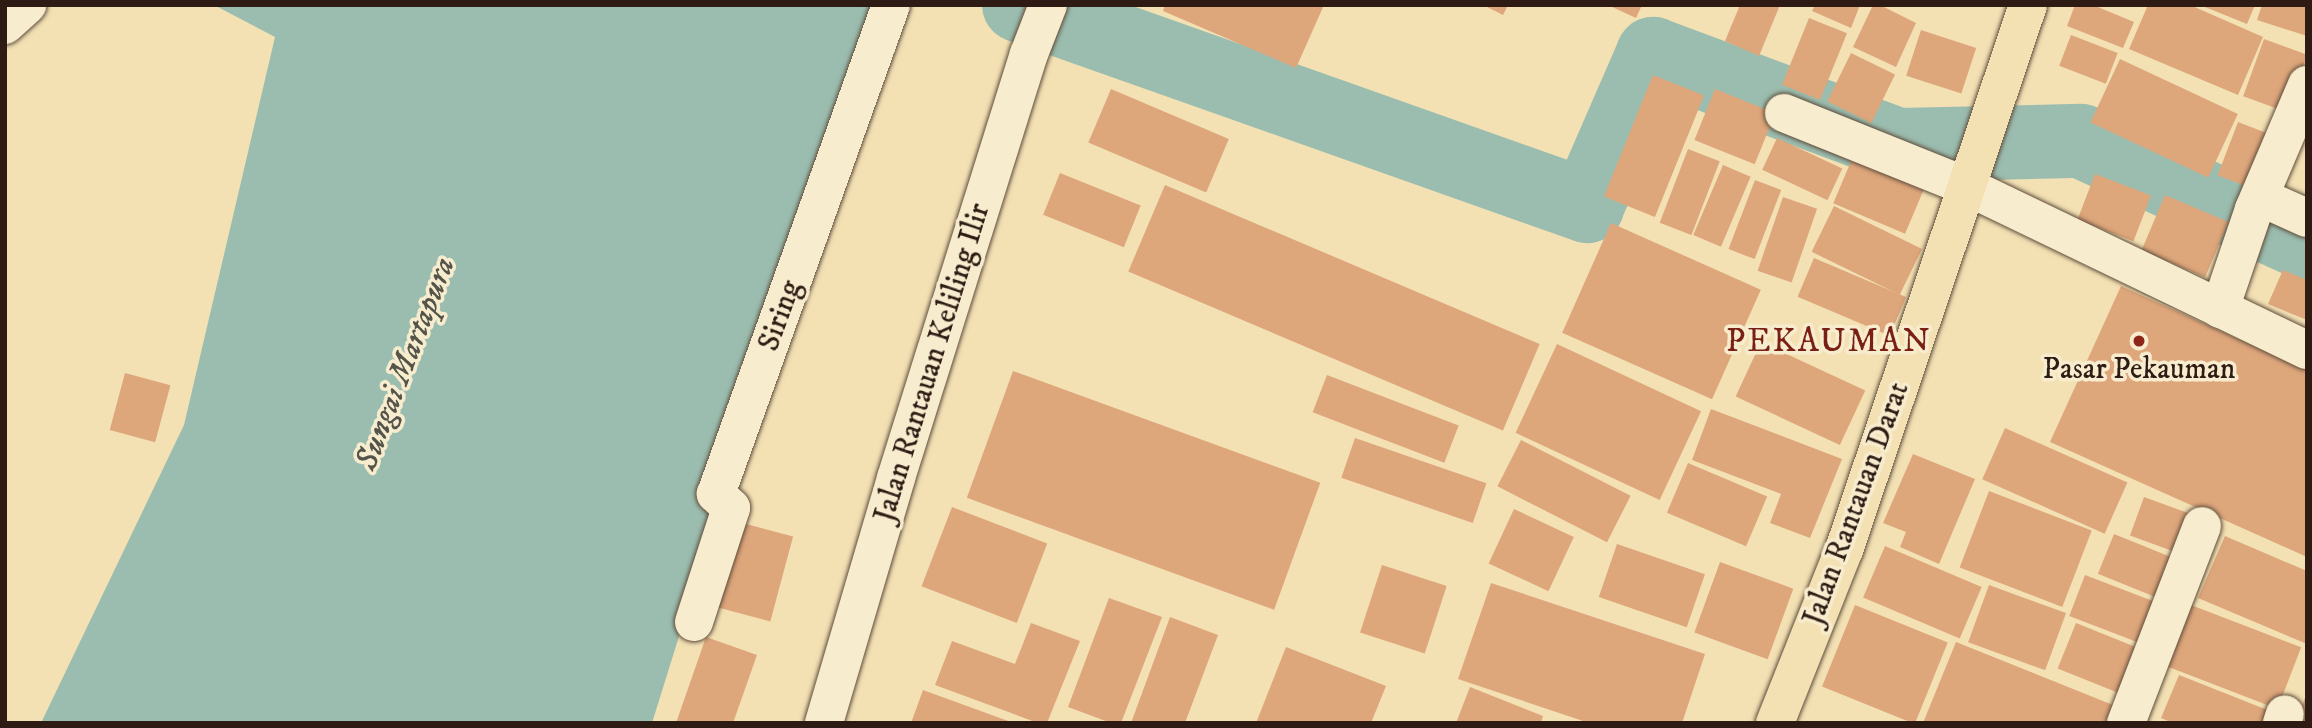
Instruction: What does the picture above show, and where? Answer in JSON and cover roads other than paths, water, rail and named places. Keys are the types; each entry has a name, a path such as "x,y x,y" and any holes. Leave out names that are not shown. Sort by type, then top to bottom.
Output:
{"main road":[{"name":"Jalan Rantauan Darat","path":"1775,723 1844,550 2028,5"}],"street":[{"path":"5,25 27,5"},
{"name":"Siring","path":"694,622 731,508 716,494 891,5"},
{"name":"Jalan Rantauan Keliling Ilir","path":"824,723 896,478 1029,54 1048,5"},
{"path":"2220,309 2257,203 2307,85"},
{"path":"1784,113 1971,177 2220,309 2307,350"},
{"path":"2257,203 2307,218"},
{"path":"2126,723 2202,526"}],"water":[{"name":"Sungai Martapura","path":"214,5 876,5 652,723 41,723 184,425 275,37"}],"waterway":[{"path":"1019,5 1587,206 1653,54 1898,145 2081,141 2307,244"}],"place":[{"name":"Pasar Pekauman","path":"2139,341"}],"district":[{"name":"PEKAUMAN","path":"1829,342"}]}
